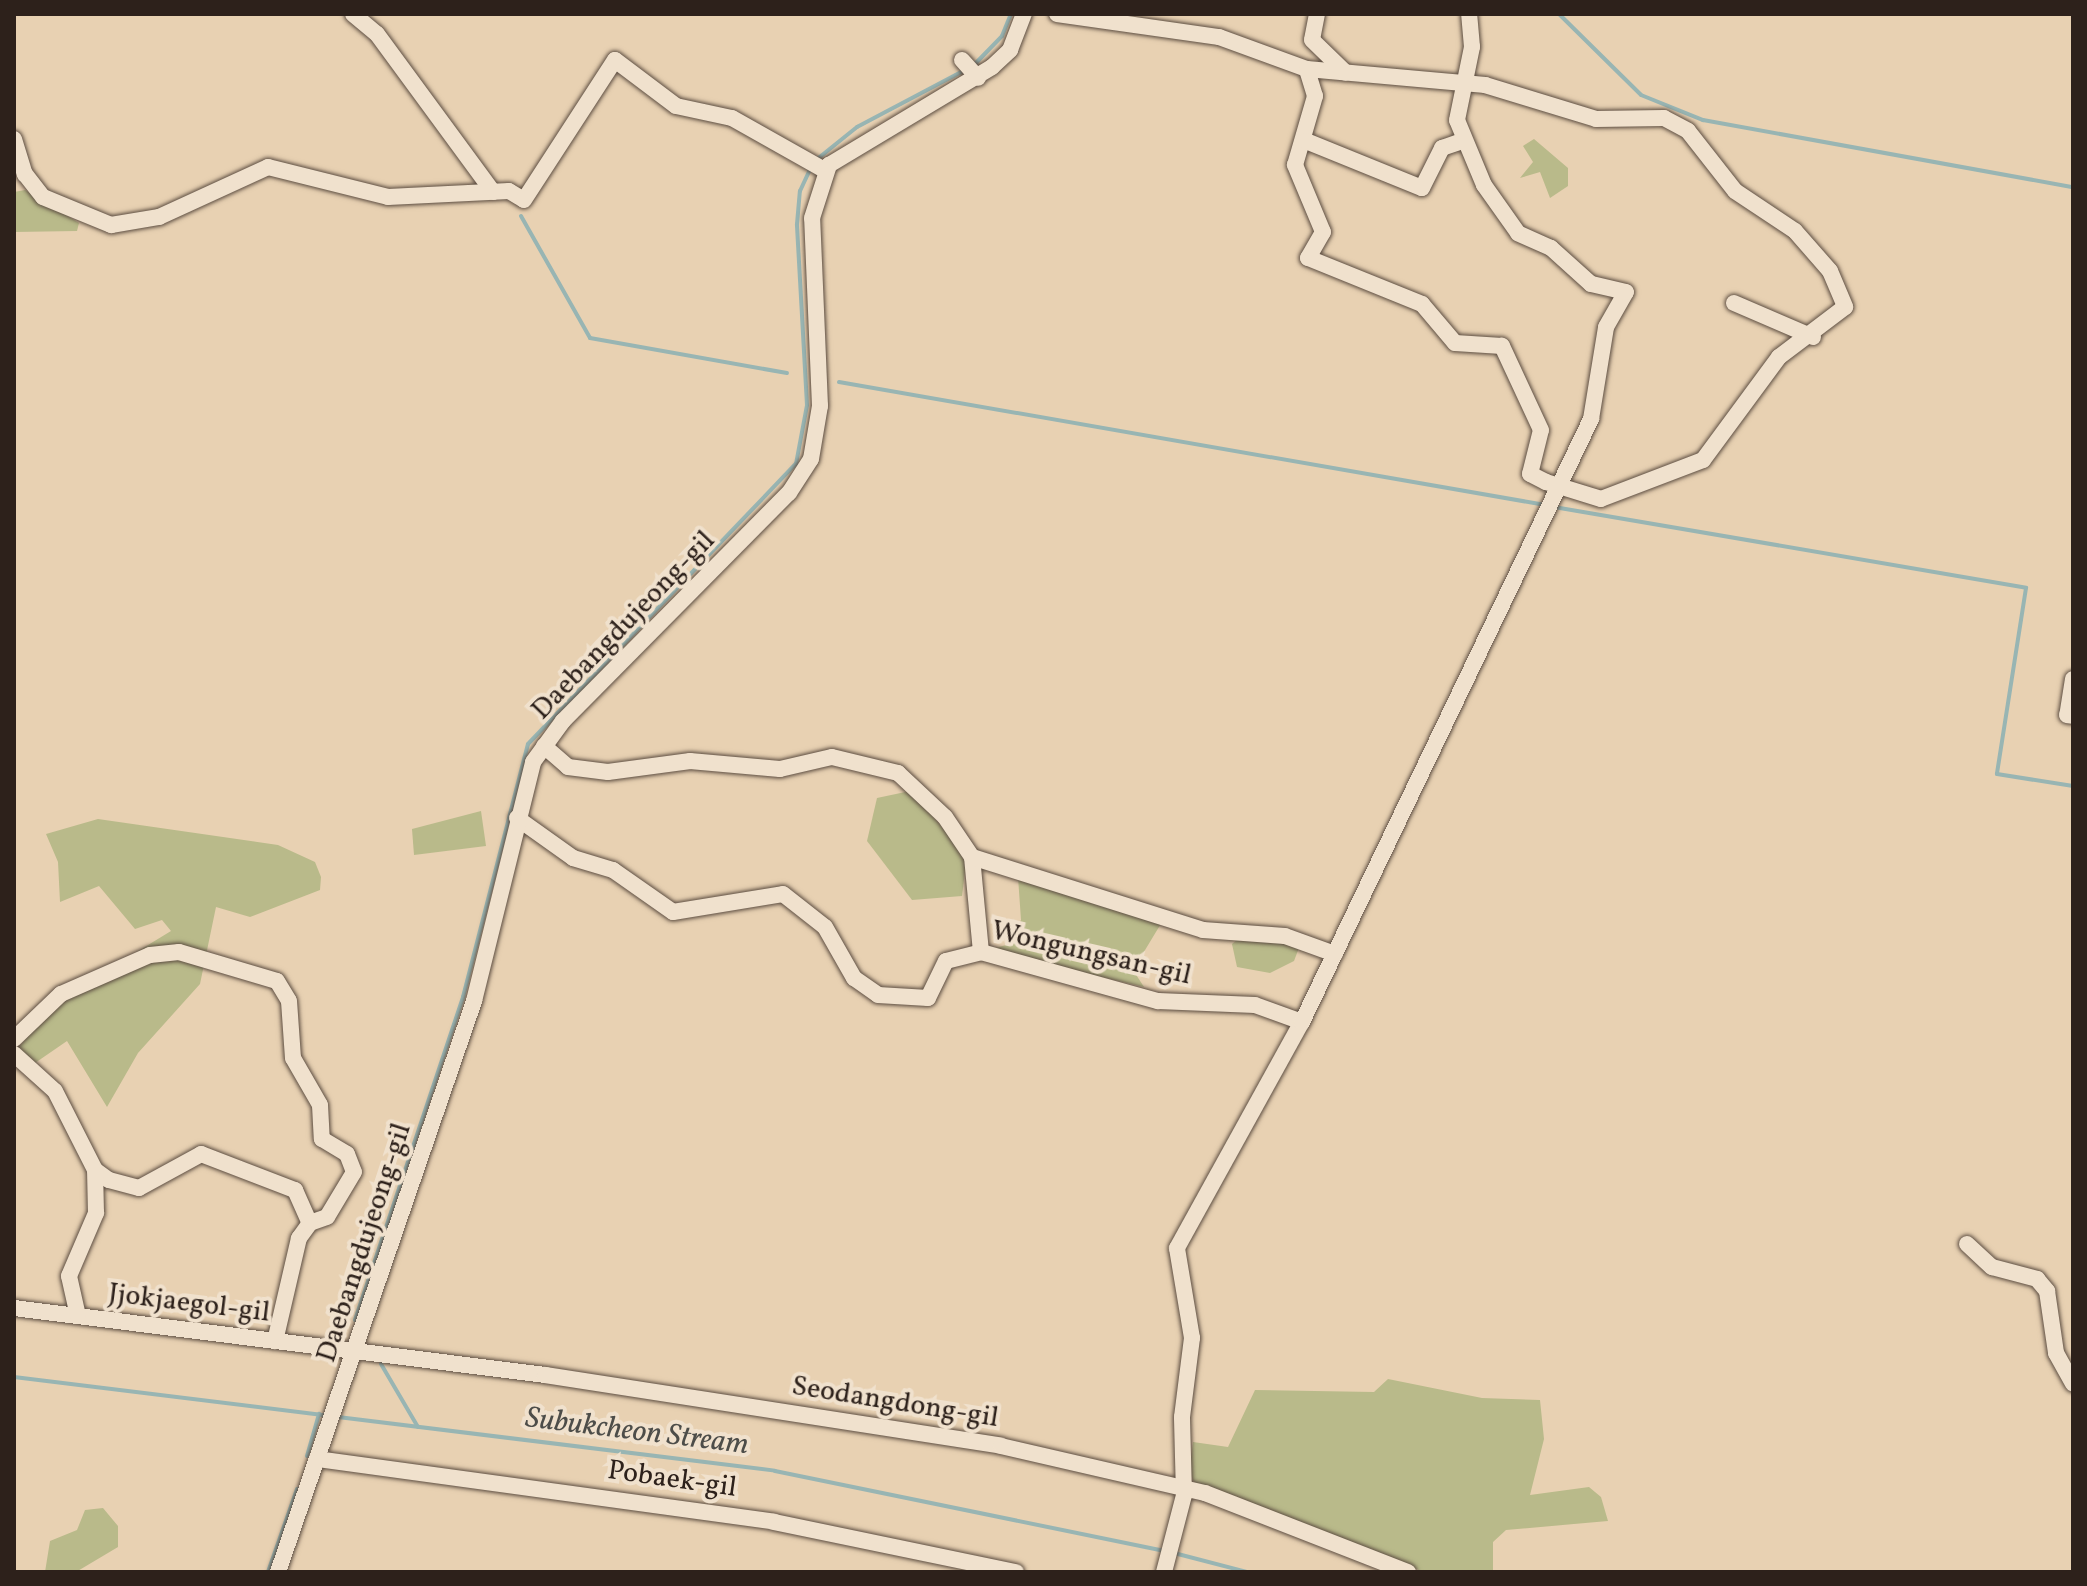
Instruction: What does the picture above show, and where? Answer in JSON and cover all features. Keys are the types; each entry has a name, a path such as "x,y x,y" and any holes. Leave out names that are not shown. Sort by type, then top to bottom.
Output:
{"street":[{"path":"353,14 377,34 493,192"},
{"path":"14,139 25,174 43,197 111,225 159,217 268,167 388,197 493,192 531,197 615,60 676,106 732,118 818,166 977,76 1010,50 1024,14"},
{"path":"1057,14 1219,37 1307,69 1465,83 1572,115 1657,116 1688,131 1735,191 1773,213 1830,271 1845,307 1813,337 1779,357 1703,460 1601,499 1552,497 1530,474 1541,430 1502,346 1455,343 1422,304 1308,258 1323,232 1295,165 1306,141 1315,96 1307,69"},
{"path":"1317,14 1312,40 1346,73"},
{"path":"1164,1572 1184,1491 1182,1417 1193,1324 1177,1248 1302,1022 1591,419 1606,327 1626,292 1591,284 1551,248 1518,233 1484,185 1475,150 1462,141 1457,120 1465,83 1469,14"},
{"path":"962,60 977,76"},
{"path":"1306,141 1422,188 1442,148 1462,141"},
{"name":"Daebangdujeong-gil","path":"278,1572 356,1356 474,1001 517,818 544,746 789,493 811,459 820,406 812,218 818,166"},
{"path":"1734,303 1813,337"},
{"path":"2073,679 2067,715 2073,716"},
{"path":"544,746 568,767 608,772 690,761 780,769 832,757 870,765 916,787 972,857 981,952"},
{"name":"Wongungsan-gil","path":"517,818 573,858 613,870 673,912 783,894 825,927 854,978 878,995 928,998 946,961 981,952 1158,1001 1255,1005 1302,1022"},
{"path":"972,857 1203,930 1285,936 1335,954"},
{"path":"14,1039 61,994 150,955 179,952 277,981 289,1001 293,1058 320,1105 322,1139 347,1154 354,1172 327,1217 310,1223"},
{"path":"14,1054 55,1091 95,1170 96,1213 69,1276 78,1316"},
{"path":"95,1170 139,1188 201,1154 216,1157 295,1190 310,1223 285,1287 275,1341"},
{"path":"1967,1244 1992,1267 2037,1279 2047,1291 2056,1353 2073,1384"},
{"name":"Jjokjaegol-gil","path":"14,1308 275,1341 356,1356"},
{"name":"Seodangdong-gil","path":"356,1356 753,1405 1184,1491 1408,1572"},
{"name":"Pobaek-gil","path":"317,1459 774,1522 1016,1572"}],"green space":[{"path":"1534,139 1568,168 1568,186 1550,198 1540,172 1520,178 1533,162 1523,146"},
{"path":"25,190 79,223 77,231 14,232 14,192"},
{"path":"910,791 967,855 962,896 912,900 867,841 877,798"},
{"path":"481,811 486,846 414,855 412,829"},
{"path":"98,819 278,845 315,862 321,877 320,890 250,917 216,907 200,984 138,1053 107,1107 67,1041 35,1063 18,1048 61,998 171,931 162,920 135,929 99,886 60,902 58,862 46,834"},
{"path":"1018,877 1165,917 1133,970 1144,987 988,950 1006,945 1021,920"},
{"path":"1242,936 1300,945 1294,961 1270,973 1237,967 1232,944"},
{"path":"1388,1379 1482,1398 1540,1400 1544,1439 1530,1495 1589,1487 1601,1497 1608,1521 1506,1530 1493,1542 1493,1572 1424,1572 1195,1483 1189,1473 1193,1442 1228,1447 1255,1390 1374,1392"},
{"path":"103,1508 118,1526 118,1547 76,1572 45,1572 50,1541 77,1530 85,1510"}],"waterway":[{"path":"973,66 1002,36 1011,14"},
{"path":"1559,14 1641,95 1703,120 2073,187"},
{"path":"816,160 857,127 965,70"},
{"path":"355,1320 463,997 528,744 796,464 807,405 797,224 800,191 811,167"},
{"path":"521,216 590,338 787,373"},
{"path":"839,382 1545,505"},
{"path":"1554,507 2026,588 1997,774 2073,786"},
{"path":"381,1364 418,1427"},
{"name":"Subukcheon Stream","path":"14,1377 325,1415"},
{"path":"307,1456 319,1414"},
{"name":"Subukcheon Stream","path":"338,1417 775,1471 1166,1551"},
{"path":"268,1572 297,1489"},
{"name":"Subukcheon Stream","path":"1174,1553 1247,1572"}]}
